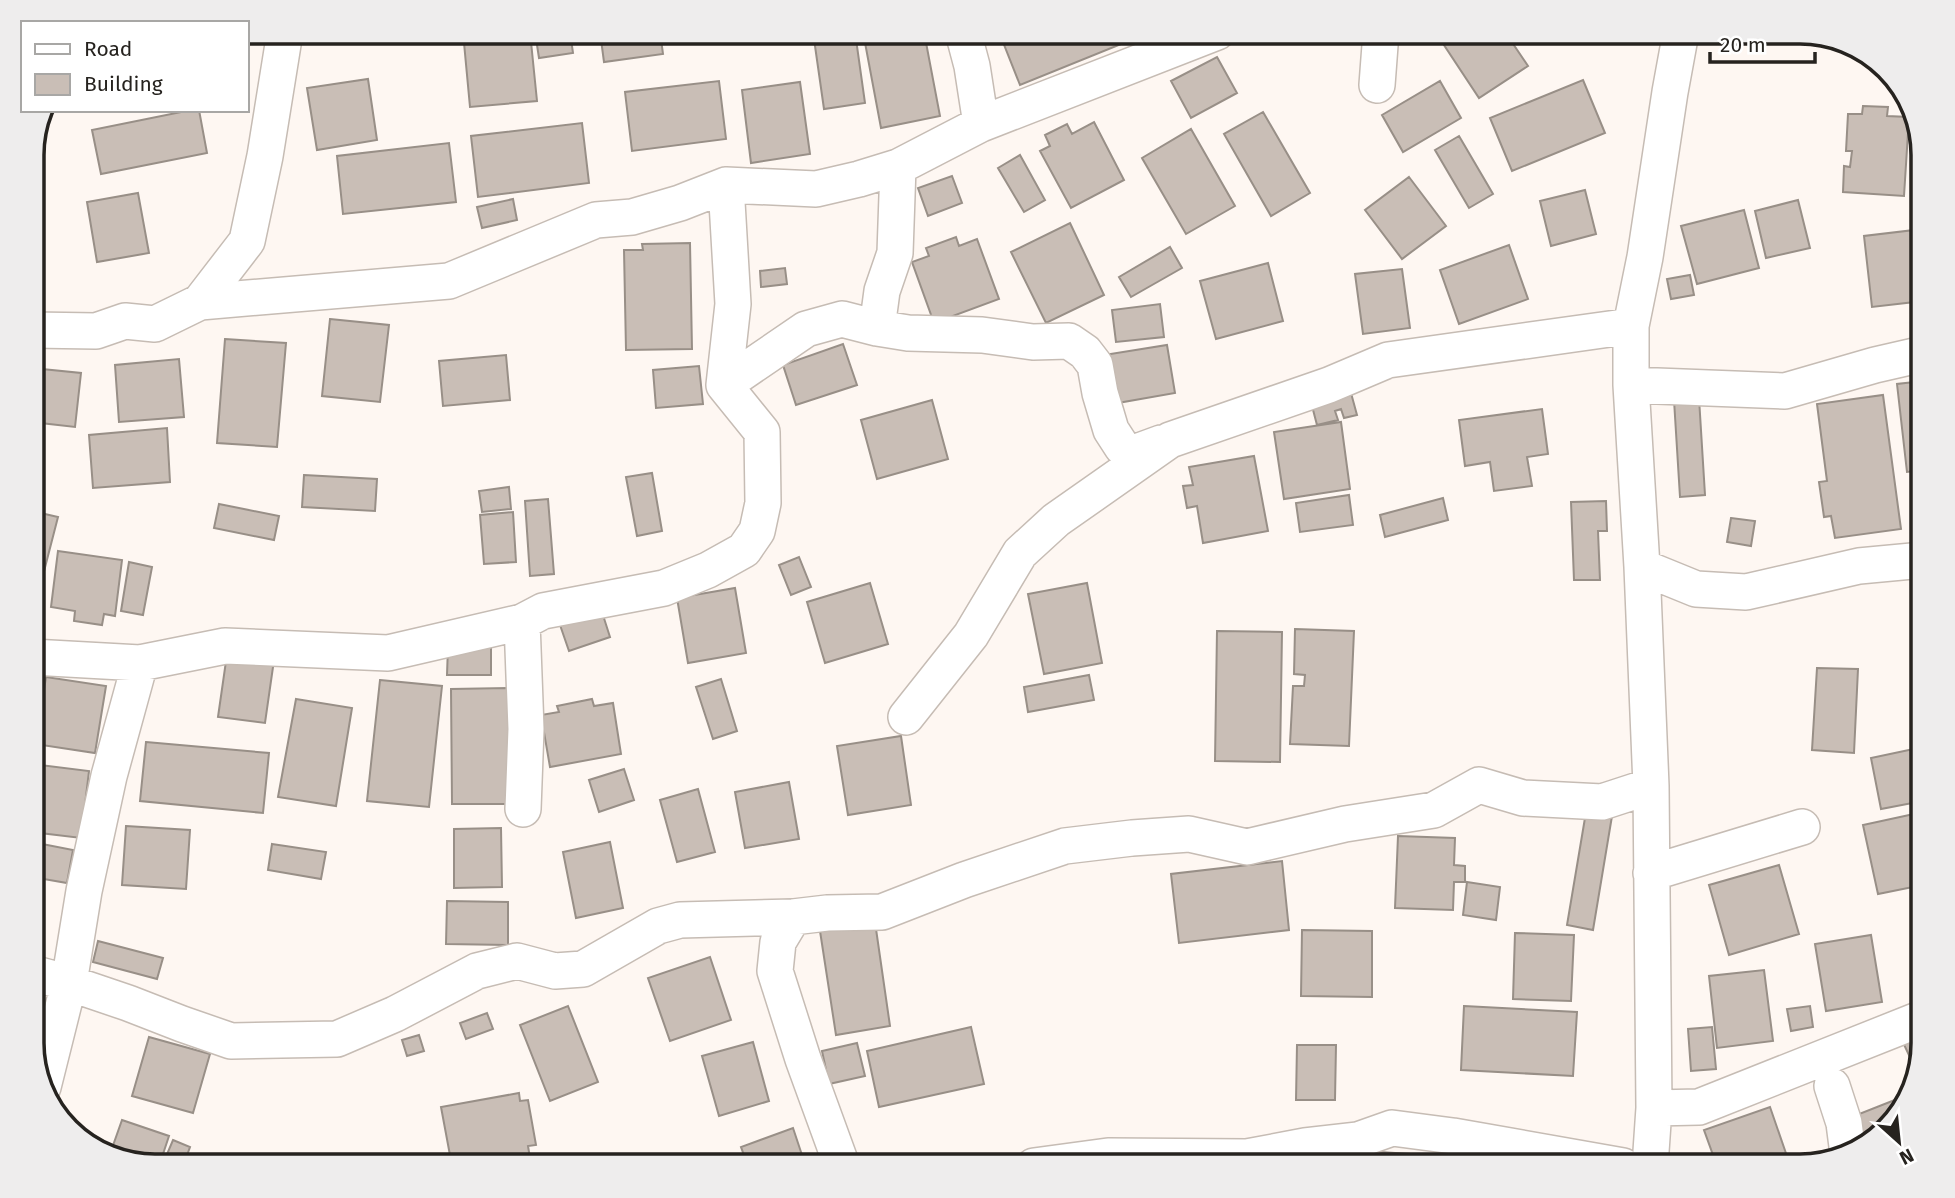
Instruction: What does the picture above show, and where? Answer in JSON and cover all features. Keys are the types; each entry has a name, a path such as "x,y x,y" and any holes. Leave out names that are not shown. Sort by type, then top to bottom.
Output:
{"street":[{"path":"200,302 247,241 265,156 283,44"},
{"path":"966,44 972,66 981,124"},
{"path":"44,330 96,331 125,321 155,324 200,302 449,281 596,220 632,217 680,203 726,185 816,189 859,179 898,167 981,124 1186,44"},
{"path":"1377,85 1380,44"},
{"path":"1651,1154 1654,1108 1651,786 1631,326 1645,257 1679,44"},
{"path":"877,328 882,291 895,253 898,167"},
{"path":"44,658 140,663 226,646 388,653 522,622 543,611 664,587 708,570 744,550 757,531 763,503 762,432 724,385 733,304 726,185"},
{"path":"724,385 806,329 842,319 908,333 982,335 1033,342 1069,341 1085,352 1095,365 1111,430 1122,447 1131,454 1329,385 1388,359 1631,326"},
{"path":"1632,385 1785,391 1911,357"},
{"path":"906,718 971,635 1020,554 1056,520 1170,440"},
{"path":"1642,567 1696,589 1746,592 1858,566 1911,561"},
{"path":"522,622 526,729 523,809"},
{"path":"47,1070 69,983 84,891 109,776 140,663"},
{"path":"44,976 128,1003 231,1041 337,1039 395,1014 477,971 517,961 555,971 583,969 658,926 680,919 882,912 964,880 1065,846 1189,834 1247,847 1345,824 1434,810 1479,785 1523,798 1602,802 1651,786"},
{"path":"1651,873 1802,827"},
{"path":"793,917 778,942 775,971 837,1154"},
{"path":"1654,1108 1699,1107 1911,1023"},
{"path":"1832,1086 1844,1124 1847,1144"},
{"path":"1263,1154 1358,1140 1392,1128 1552,1154"}],"building":[{"path":"464,44 531,44 537,101 470,107"},
{"path":"537,44 572,44 573,53 539,58"},
{"path":"602,44 662,44 663,54 604,62"},
{"path":"815,44 857,44 865,103 824,109"},
{"path":"865,44 926,44 940,116 881,128"},
{"path":"1004,44 1121,44 1020,85"},
{"path":"1443,44 1513,44 1528,66 1479,98"},
{"path":"1217,57 1237,93 1191,118 1171,81"},
{"path":"368,79 377,140 317,150 307,88"},
{"path":"1583,80 1605,133 1512,171 1490,118"},
{"path":"719,81 726,139 632,151 625,92"},
{"path":"1440,81 1461,118 1403,152 1382,115"},
{"path":"800,82 810,154 751,163 742,90"},
{"path":"1863,106 1888,107 1887,116 1904,117 1908,132 1904,196 1843,192 1844,166 1850,167 1852,151 1846,151 1848,114 1862,114"},
{"path":"181,112 199,112 207,153 101,174 92,130"},
{"path":"1263,112 1310,193 1271,216 1224,134"},
{"path":"1094,122 1124,180 1071,208 1040,151 1050,146 1045,135 1067,124 1072,134"},
{"path":"582,123 589,183 478,197 471,136"},
{"path":"1191,129 1235,206 1186,234 1142,158"},
{"path":"1459,136 1493,194 1469,208 1435,150"},
{"path":"449,143 456,202 343,214 337,156"},
{"path":"1020,155 1045,200 1024,212 998,168"},
{"path":"952,176 962,203 928,216 918,188"},
{"path":"1409,177 1446,226 1402,259 1365,210"},
{"path":"1585,190 1596,234 1551,246 1540,201"},
{"path":"138,193 149,253 97,262 87,202"},
{"path":"513,199 517,220 482,228 477,207"},
{"path":"1798,200 1810,248 1766,258 1755,211"},
{"path":"1744,210 1759,268 1697,284 1681,226"},
{"path":"1070,223 1104,295 1046,323 1011,252"},
{"path":"1911,230 1911,302 1872,307 1864,236"},
{"path":"956,237 959,246 977,239 999,299 934,323 912,262 929,256 926,248"},
{"path":"690,243 692,349 626,350 624,250 643,250 642,244"},
{"path":"1509,245 1528,299 1459,324 1440,270"},
{"path":"1170,247 1182,268 1131,297 1119,277"},
{"path":"1268,263 1283,321 1216,339 1200,281"},
{"path":"785,268 787,284 761,287 760,271"},
{"path":"1402,269 1410,328 1363,334 1355,274"},
{"path":"1690,275 1694,295 1671,299 1667,279"},
{"path":"1160,304 1164,337 1116,342 1112,310"},
{"path":"330,319 389,325 380,402 322,396"},
{"path":"225,339 286,343 277,447 217,443"},
{"path":"843,344 857,385 796,405 783,365"},
{"path":"1167,345 1175,393 1112,404 1104,355"},
{"path":"506,355 510,400 443,406 439,361"},
{"path":"179,359 184,417 119,422 115,365"},
{"path":"699,366 703,404 656,408 653,370"},
{"path":"44,369 81,373 75,427 44,423"},
{"path":"1911,382 1911,472 1907,472 1897,384"},
{"path":"1351,393 1357,415 1344,418 1341,409 1335,411 1338,420 1317,425 1311,402"},
{"path":"1883,395 1901,529 1835,538 1831,516 1824,517 1819,482 1827,481 1817,404"},
{"path":"1699,398 1705,495 1680,497 1674,400"},
{"path":"932,400 948,459 877,479 861,420"},
{"path":"1542,409 1548,454 1527,457 1532,486 1494,491 1490,462 1465,466 1459,420"},
{"path":"1341,422 1350,489 1284,499 1274,432"},
{"path":"167,428 170,482 93,488 89,435"},
{"path":"1254,456 1268,531 1203,543 1197,506 1187,508 1183,486 1193,485 1189,467"},
{"path":"652,473 662,531 637,536 626,477"},
{"path":"304,475 377,479 375,511 302,507"},
{"path":"509,487 511,509 482,512 479,491"},
{"path":"1349,495 1353,525 1300,532 1296,503"},
{"path":"1443,498 1448,520 1385,537 1380,515"},
{"path":"548,499 554,574 530,576 525,501"},
{"path":"1606,501 1607,531 1598,531 1600,580 1574,580 1571,502"},
{"path":"219,504 279,516 274,540 214,528"},
{"path":"513,512 516,562 484,564 480,515"},
{"path":"44,514 58,517 44,571"},
{"path":"1731,518 1755,521 1751,546 1727,542"},
{"path":"58,551 122,560 115,616 104,614 102,625 74,621 75,611 51,607"},
{"path":"799,557 811,587 791,595 779,565"},
{"path":"129,562 152,567 143,615 121,611"},
{"path":"870,583 888,644 825,663 807,602"},
{"path":"1087,583 1102,663 1044,674 1028,594"},
{"path":"735,588 746,653 688,663 677,598"},
{"path":"602,612 610,637 569,651 560,625"},
{"path":"1295,629 1354,631 1349,746 1290,744 1293,686 1304,686 1305,675 1294,674"},
{"path":"1217,631 1282,632 1280,762 1215,761"},
{"path":"448,646 491,647 491,675 447,675"},
{"path":"227,654 274,660 265,723 218,717"},
{"path":"1817,668 1858,669 1854,753 1812,750"},
{"path":"1089,675 1094,700 1028,712 1024,687"},
{"path":"46,677 106,686 95,753 44,745"},
{"path":"721,679 737,731 713,739 696,687"},
{"path":"380,680 442,686 429,807 367,801"},
{"path":"508,688 509,804 452,804 451,689"},
{"path":"296,699 352,708 336,806 278,797"},
{"path":"592,699 594,706 613,703 621,754 550,767 541,715 559,712 557,706"},
{"path":"901,736 911,805 848,815 837,746"},
{"path":"146,742 269,753 263,813 140,801"},
{"path":"1911,750 1911,803 1881,809 1871,758"},
{"path":"44,765 89,771 81,838 44,833"},
{"path":"624,769 634,800 599,812 589,780"},
{"path":"789,782 799,839 745,848 735,792"},
{"path":"698,789 715,852 677,862 660,800"},
{"path":"1586,812 1612,816 1593,930 1567,925"},
{"path":"1911,815 1911,887 1878,894 1863,825"},
{"path":"126,826 190,830 186,889 122,885"},
{"path":"501,828 502,887 454,888 454,829"},
{"path":"1398,836 1455,838 1454,865 1465,866 1465,882 1454,882 1453,910 1395,908"},
{"path":"610,842 623,908 576,918 563,852"},
{"path":"44,844 73,850 67,883 44,879"},
{"path":"272,844 326,852 321,879 268,870"},
{"path":"1282,861 1289,930 1179,943 1171,874"},
{"path":"1779,865 1799,934 1729,955 1709,885"},
{"path":"1467,882 1500,887 1496,920 1463,915"},
{"path":"447,901 508,902 508,945 446,944"},
{"path":"875,922 890,1026 836,1035 820,931"},
{"path":"1302,930 1372,931 1372,997 1301,996"},
{"path":"1515,933 1574,935 1571,1001 1513,999"},
{"path":"1871,935 1882,1002 1826,1011 1815,944"},
{"path":"98,941 163,958 157,979 93,962"},
{"path":"710,957 731,1020 670,1041 648,978"},
{"path":"1764,970 1773,1041 1717,1048 1709,976"},
{"path":"568,1006 598,1082 550,1101 520,1025"},
{"path":"1464,1006 1577,1012 1573,1076 1461,1070"},
{"path":"1810,1006 1813,1027 1791,1031 1787,1009"},
{"path":"487,1013 493,1029 466,1039 460,1023"},
{"path":"971,1027 984,1084 879,1107 867,1051"},
{"path":"1712,1027 1716,1069 1691,1071 1688,1029"},
{"path":"1911,1033 1910,1057 1899,1034"},
{"path":"419,1035 424,1051 407,1056 402,1040"},
{"path":"149,1037 210,1054 193,1113 132,1096"},
{"path":"753,1042 769,1101 719,1116 702,1056"},
{"path":"857,1043 865,1076 829,1084 822,1051"},
{"path":"1297,1045 1336,1045 1335,1100 1296,1100"},
{"path":"519,1093 520,1101 528,1100 536,1145 528,1146 529,1154 450,1154 441,1107"},
{"path":"1896,1100 1891,1107 1877,1107"},
{"path":"1770,1107 1786,1154 1713,1154 1704,1130"},
{"path":"1864,1112 1864,1134 1862,1135 1854,1116"},
{"path":"122,1120 169,1136 163,1154 140,1153 113,1146"},
{"path":"793,1128 802,1154 744,1154 741,1147"},
{"path":"173,1140 190,1147 187,1154 167,1154"}]}
